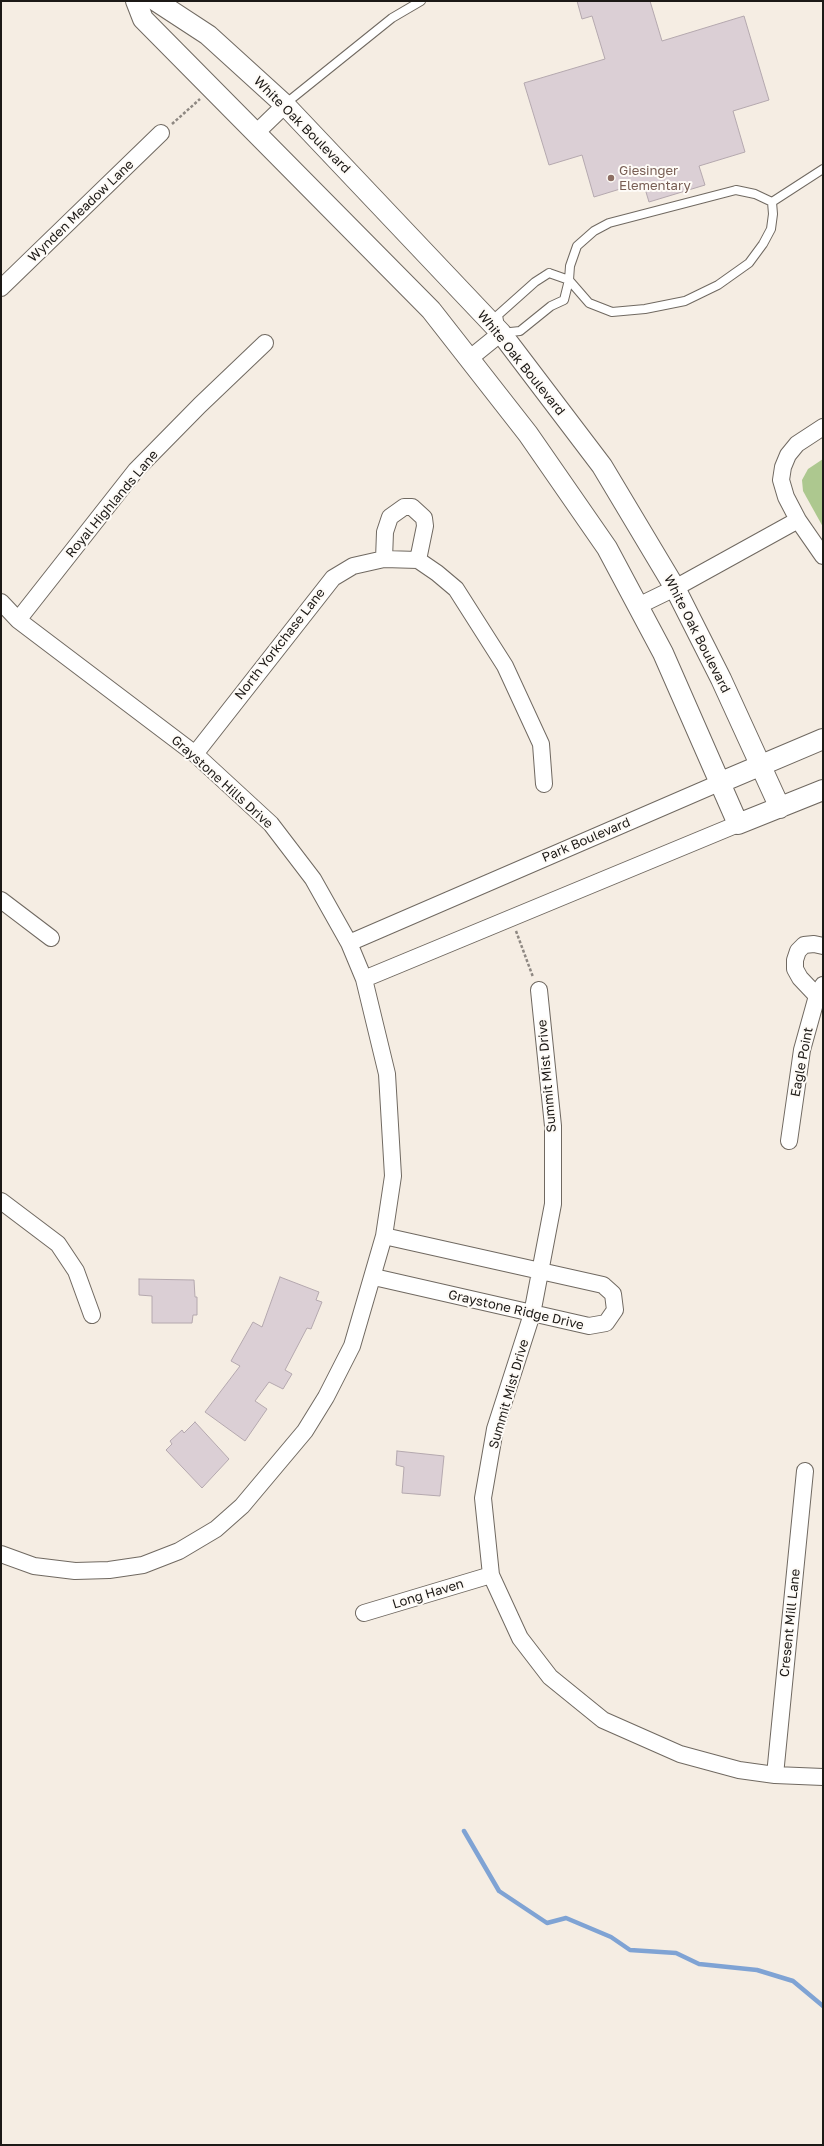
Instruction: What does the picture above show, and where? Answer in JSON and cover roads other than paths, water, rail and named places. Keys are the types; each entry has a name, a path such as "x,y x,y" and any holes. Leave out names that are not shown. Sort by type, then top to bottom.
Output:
{"street":[{"path":"136,1 143,19 257,132 431,310 528,434 608,548 663,652 738,824"},
{"name":"White Oak Boulevard","path":"156,1 208,35 284,104 501,333 602,466 675,588 721,679 780,808"},
{"path":"257,132 284,104"},
{"name":"Wynden Meadow Lane","path":"1,288 162,133"},
{"path":"469,359 501,333"},
{"name":"Royal Highlands Lane","path":"18,620 136,470 200,405 265,344"},
{"path":"823,427 797,444 788,455 782,467 781,480 786,497 798,520 823,556"},
{"path":"384,559 386,532 390,517 404,507 412,507 424,518 426,526 418,560 437,572 456,589 505,666 541,744 544,784"},
{"path":"638,606 675,588 798,520"},
{"name":"North Yorkchase Lane","path":"195,754 333,578 353,566 384,559 418,560"},
{"name":"Graystone Hills Drive","path":"1,602 18,620 195,754 272,824 312,879 349,943 364,979 388,1074 393,1176 384,1236 374,1277 352,1346 326,1396 305,1431 242,1506 216,1529 179,1551 143,1565 109,1570 75,1571 34,1566 1,1554"},
{"name":"Park Boulevard","path":"349,943 761,764 823,739"},
{"path":"364,979 823,790"},
{"path":"1,900 51,938"},
{"path":"820,990 800,978 794,969 798,951 804,945 814,944 823,946"},
{"name":"Summit Mist Drive","path":"538,990 544,1029 553,1126 553,1204 532,1314 495,1429 483,1498 491,1575 520,1638 550,1677 603,1720 680,1754 739,1770 775,1775 823,1777"},
{"name":"Eagle Point","path":"789,1141 802,1050 820,990"},
{"path":"1,1201 58,1244 76,1271 92,1315"},
{"name":"Graystone Ridge Drive","path":"374,1277 589,1326 606,1323 615,1310 613,1294 603,1285 384,1236"},
{"name":"Cresent Mill Lane","path":"775,1775 805,1471"},
{"name":"Long Haven","path":"364,1613 491,1575"}],"lane":[{"path":"284,104 392,18 421,1"},
{"path":"772,202 822,172"},
{"path":"772,202 754,194 736,190 609,223 594,231 577,246 570,266 569,280 564,300 551,306 520,331 501,333 498,315 535,282 549,272 569,280 589,302 612,312 645,309 685,301 718,285 749,263 763,244 771,229 773,214 772,202"}],"waterway":[{"path":"464,1831 499,1891 547,1923 566,1918 611,1937 630,1950 676,1953 699,1964 757,1970 793,1981 823,2006"}],"place":[{"name":"Giesinger Elementary","path":"611,178"}]}
